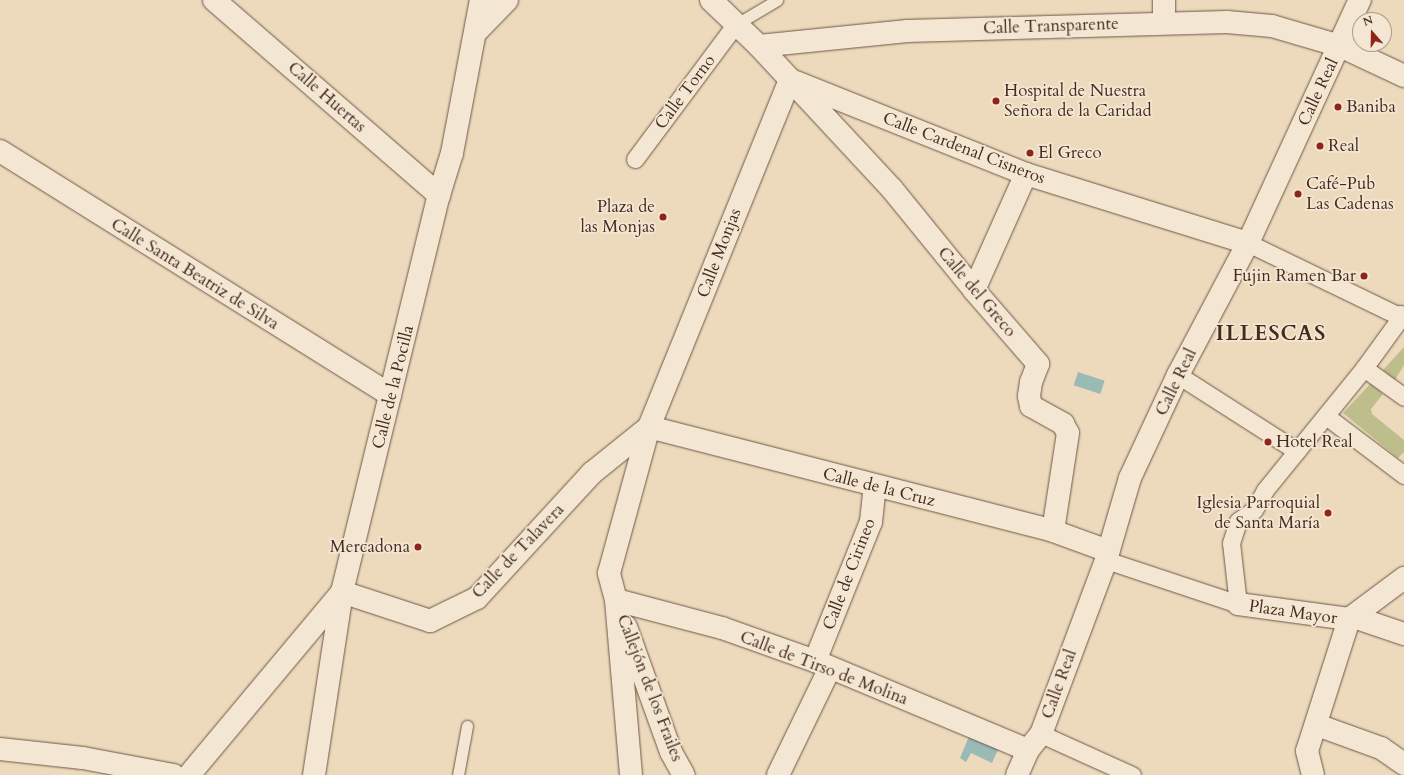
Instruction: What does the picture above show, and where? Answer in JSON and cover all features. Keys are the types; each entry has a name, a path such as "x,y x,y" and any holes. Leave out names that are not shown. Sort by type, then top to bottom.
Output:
{"street":[{"name":"Calle Huertas","path":"214,0 439,195"},
{"name":"Calle de la Pocilla","path":"314,775 342,592 439,195 452,153 477,31 481,0"},
{"path":"477,31 506,0"},
{"name":"Calle Cardenal Cisneros","path":"711,0 735,25 759,46 790,79 1026,174 1248,243"},
{"path":"1164,0 1164,23"},
{"name":"Calle Real","path":"1017,775 1034,742 1107,555 1130,478 1178,375 1248,243 1360,0"},
{"name":"Calle Transparente","path":"759,46 907,31 1227,22 1272,26 1340,46 1404,76"},
{"name":"Calle Torno","path":"635,159 735,25"},
{"name":"Calle del Greco","path":"790,79 892,189 974,290 1038,364 1031,382 1029,396 1031,406 1063,424 1068,433 1053,531"},
{"name":"Calle Monjas","path":"616,600 609,572 649,427 790,79"},
{"name":"Calle Santa Beatriz de Silva","path":"0,151 390,395"},
{"path":"974,290 1026,174"},
{"path":"1107,555 1238,604 1231,543 1238,521 1254,510 1261,496 1364,368 1402,317 1248,243"},
{"path":"1364,368 1404,397"},
{"path":"1178,375 1297,451"},
{"path":"1326,416 1401,468"},
{"name":"Calle de la Cruz","path":"649,427 1053,531 1107,555"},
{"name":"Calle de Talavera","path":"342,592 430,621 477,598 592,473 649,427"},
{"name":"Calle de Cirineo","path":"822,665 871,522 875,486"},
{"path":"1308,768 1307,751 1317,725 1351,618 1404,578"},
{"path":"189,775 342,592"},
{"path":"616,600 631,775"},
{"name":"Calle de Tirso de Molina","path":"616,600 722,628 1034,742"},
{"name":"Callejón de los Frailes","path":"616,600 671,752 684,775"},
{"name":"Plaza Mayor","path":"1238,604 1351,618 1404,634"},
{"path":"778,775 822,665"},
{"path":"1317,725 1381,748 1404,764"},
{"path":"1034,742 1132,775"},
{"path":"0,749 84,766 172,775"}],"lane":[{"path":"735,25 777,0"},
{"path":"458,775 467,726"}],"green space":[{"path":"1404,347 1404,365 1395,380 1383,370"},
{"path":"1371,383 1383,394 1371,409 1372,414 1404,440 1404,452 1398,458 1343,413"}],"water":[{"path":"1078,372 1105,381 1100,394 1074,385"},
{"path":"970,734 1000,745 992,763 971,753 966,762 960,758"}],"place":[{"name":"Hospital de Nuestra Señora de la Caridad","path":"996,101"},
{"name":"Baniba","path":"1338,107"},
{"name":"Real","path":"1320,146"},
{"name":"El Greco","path":"1030,153"},
{"name":"Café-Pub Las Cadenas","path":"1298,194"},
{"name":"Plaza de las Monjas","path":"663,217"},
{"name":"Fujin Ramen Bar","path":"1364,276"},
{"name":"Hotel Real","path":"1268,442"},
{"name":"Iglesia Parroquial de Santa María","path":"1328,513"},
{"name":"Mercadona","path":"418,547"}],"district":[{"name":"ILLESCAS","path":"1271,334"}]}
